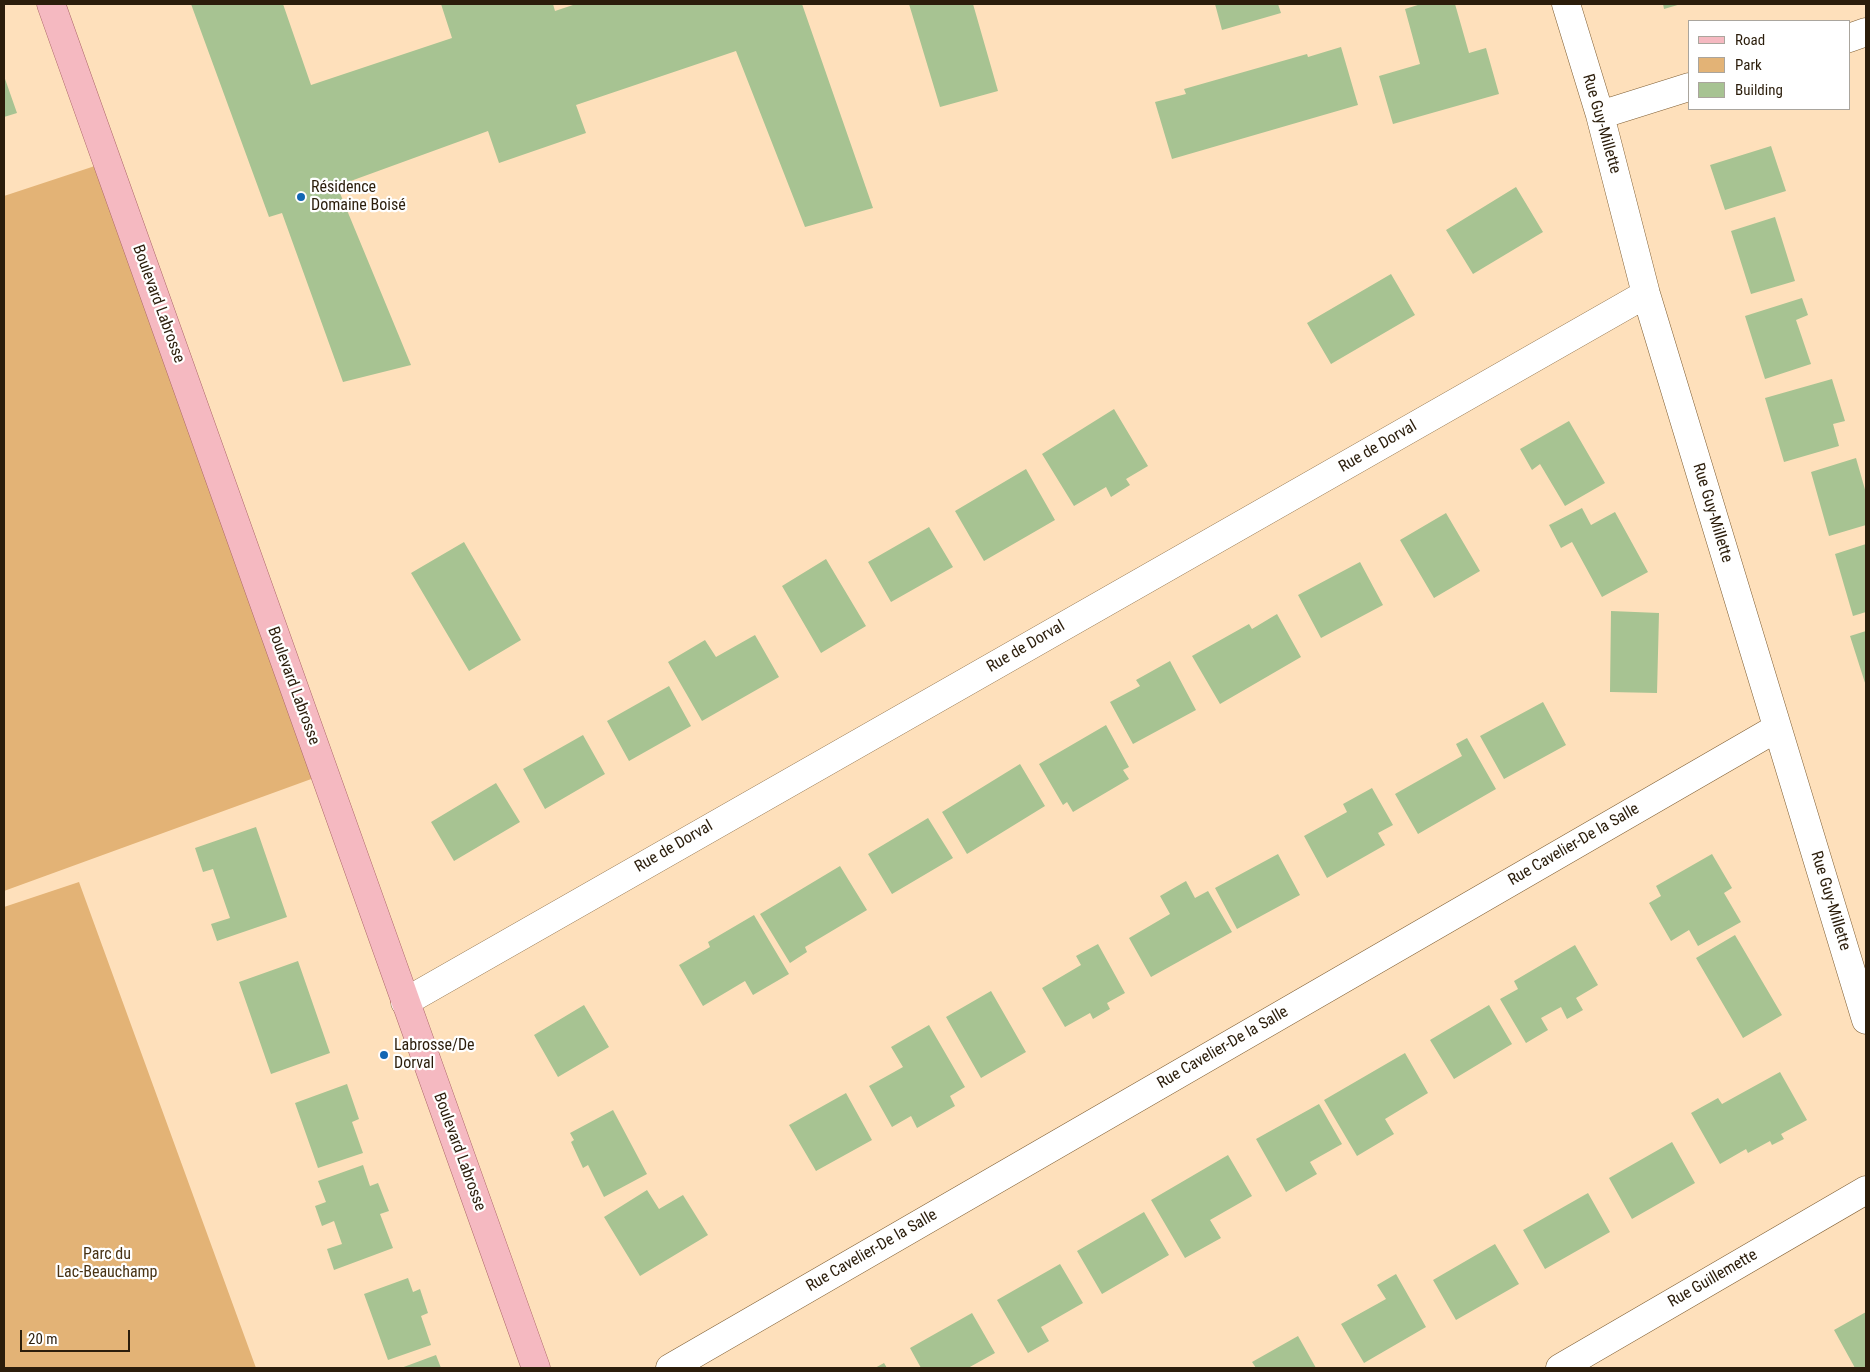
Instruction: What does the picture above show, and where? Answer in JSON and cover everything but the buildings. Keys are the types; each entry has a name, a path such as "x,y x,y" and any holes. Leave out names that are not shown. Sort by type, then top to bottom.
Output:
{"main road":[{"name":"Boulevard Labrosse","path":"51,4 536,1368"}],"street":[{"name":"Rue Guy-Millette","path":"1566,4 1600,115 1646,294 1866,1020"},
{"path":"1850,38 1866,32"},
{"path":"1600,115 1688,87"},
{"name":"Rue de Dorval","path":"405,1002 1646,294"},
{"name":"Rue Cavelier-De la Salle","path":"670,1368 1776,728"},
{"name":"Rue Guillemette","path":"1560,1368 1866,1190"}],"green space":[{"path":"107,162 325,774 4,891 4,196"},
{"name":"Parc du Lac-Beauchamp","path":"79,882 256,1368 4,1368 4,907"}],"place":[{"name":"Résidence Domaine Boisé","path":"301,197"},
{"name":"Labrosse/De Dorval","path":"384,1055"}]}
